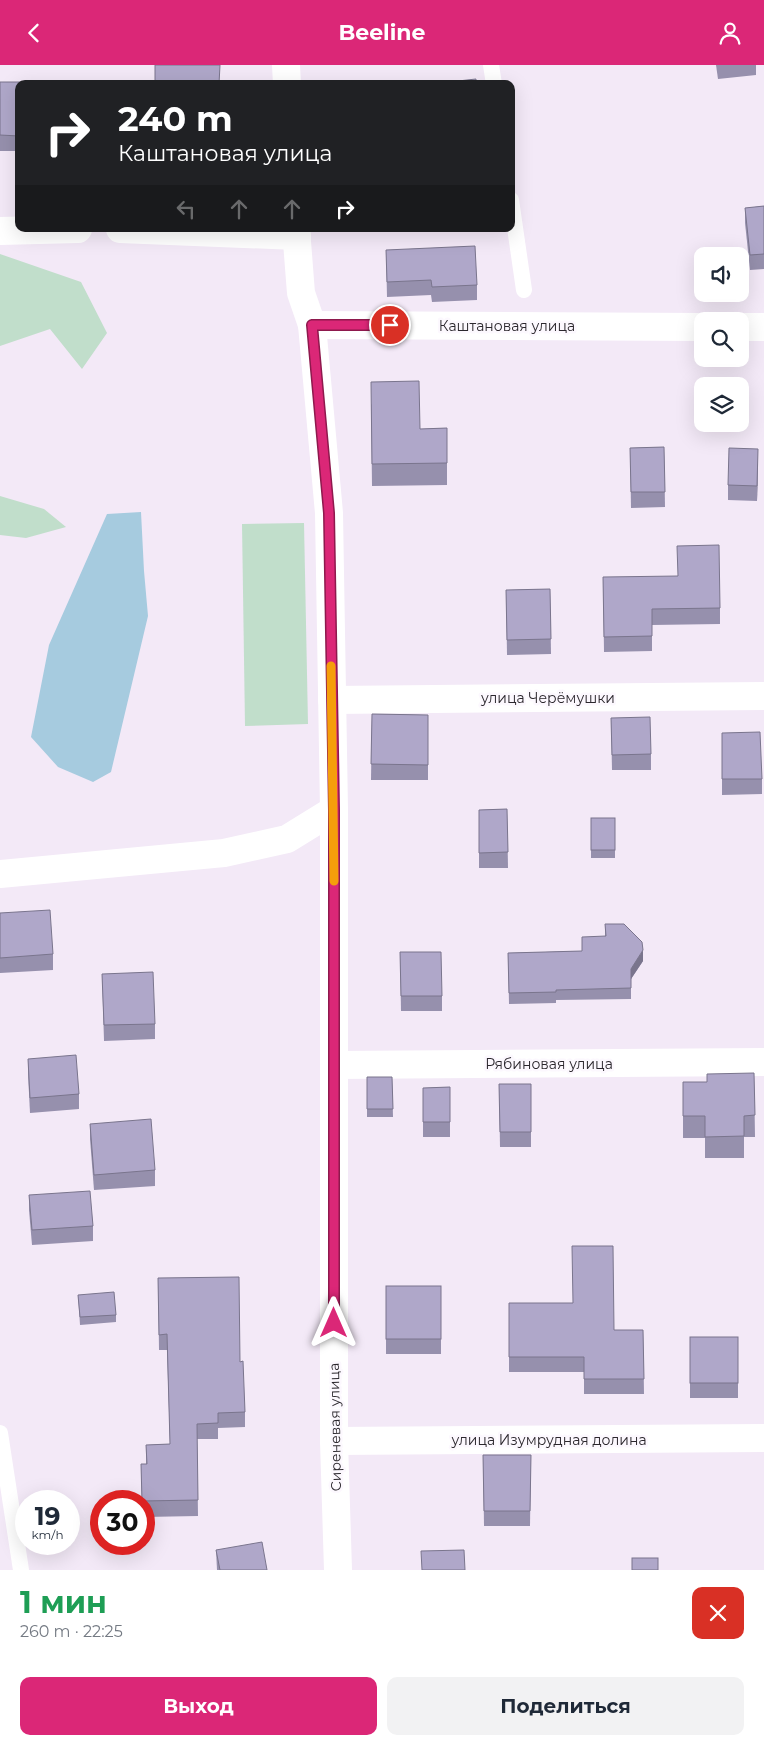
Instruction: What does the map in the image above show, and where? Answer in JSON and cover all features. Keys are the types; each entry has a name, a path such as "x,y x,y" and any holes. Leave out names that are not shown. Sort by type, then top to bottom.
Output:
{"street":[{"path":"286,65 287,80"},
{"path":"0,231 15,231"},
{"name":"Сиреневая улица","path":"297,232 301,293 312,325 329,513 334,810 334,1441 338,1570"},
{"name":"Каштановая улица","path":"312,325 694,327"},
{"path":"749,327 764,327"},
{"name":"улица Черёмушки","path":"332,699 764,696"},
{"path":"0,874 224,853 287,839 334,810"},
{"name":"Рябиновая улица","path":"334,1065 764,1062"},
{"name":"улица Изумрудная долина","path":"334,1441 764,1438"}],"lane":[{"path":"492,65 494,80"},
{"path":"515,228 524,290"},
{"path":"0,1433 21,1570"}],"green space":[{"path":"0,254 81,282 107,333 82,369 50,329 0,346"},
{"path":"0,496 44,509 66,527 26,538 0,535"},
{"path":"304,523 308,724 245,726 242,524"}],"water":[{"path":"141,512 148,616 111,772 93,782 58,767 31,737 49,645 107,514"}],"building":[{"path":"155,65 220,65 219,80 155,80"},
{"path":"0,82 15,82 15,136 0,135"},
{"path":"764,206 764,254 750,255 745,208"},
{"path":"475,246 477,285 432,287 431,280 387,282 386,250"},
{"path":"419,381 420,429 447,428 447,463 372,464 371,382"},
{"path":"664,447 665,492 631,492 630,448"},
{"path":"729,448 758,449 757,486 728,485"},
{"path":"719,545 720,608 652,609 652,636 604,637 603,577 678,576 677,546"},
{"path":"550,589 551,639 507,640 506,590"},
{"path":"372,714 428,715 428,765 371,764"},
{"path":"650,717 651,754 612,755 611,718"},
{"path":"760,732 762,779 722,779 722,733"},
{"path":"507,809 508,852 479,853 479,810"},
{"path":"591,818 615,818 615,850 591,850"},
{"path":"50,910 53,954 0,958 0,913"},
{"path":"605,924 624,924 642,942 643,950 631,969 631,988 509,993 508,953 582,951 582,937 606,936"},
{"path":"400,952 441,952 442,996 401,996"},
{"path":"153,972 155,1024 104,1025 102,974"},
{"path":"76,1055 79,1094 30,1098 28,1059"},
{"path":"754,1073 755,1115 744,1116 744,1136 705,1137 705,1116 683,1116 683,1082 707,1082 707,1074"},
{"path":"367,1077 392,1077 393,1109 367,1109"},
{"path":"499,1084 531,1084 531,1132 500,1132"},
{"path":"450,1087 450,1122 423,1122 423,1088"},
{"path":"151,1119 155,1170 94,1175 90,1124"},
{"path":"90,1191 93,1226 32,1230 29,1195"},
{"path":"572,1246 613,1246 614,1330 643,1330 644,1379 584,1379 584,1357 509,1357 509,1303 573,1303"},
{"path":"239,1277 240,1362 243,1361 245,1412 218,1413 218,1423 197,1424 198,1500 155,1501 155,1490 142,1490 141,1464 147,1464 146,1445 170,1444 167,1334 159,1335 158,1278"},
{"path":"386,1286 441,1286 441,1339 386,1339"},
{"path":"114,1292 116,1315 80,1317 78,1295"},
{"path":"690,1337 738,1337 738,1383 690,1383"},
{"path":"483,1455 531,1455 530,1511 484,1511"},
{"path":"262,1542 267,1570 220,1570 216,1550"},
{"path":"464,1550 465,1570 422,1570 421,1551"},
{"path":"632,1558 658,1558 658,1570 632,1570"}],"slow traffic":[{"path":"331,666 334,881"}],"route":[{"path":"334,1323 334,810 329,513 312,325 390,325"}]}
